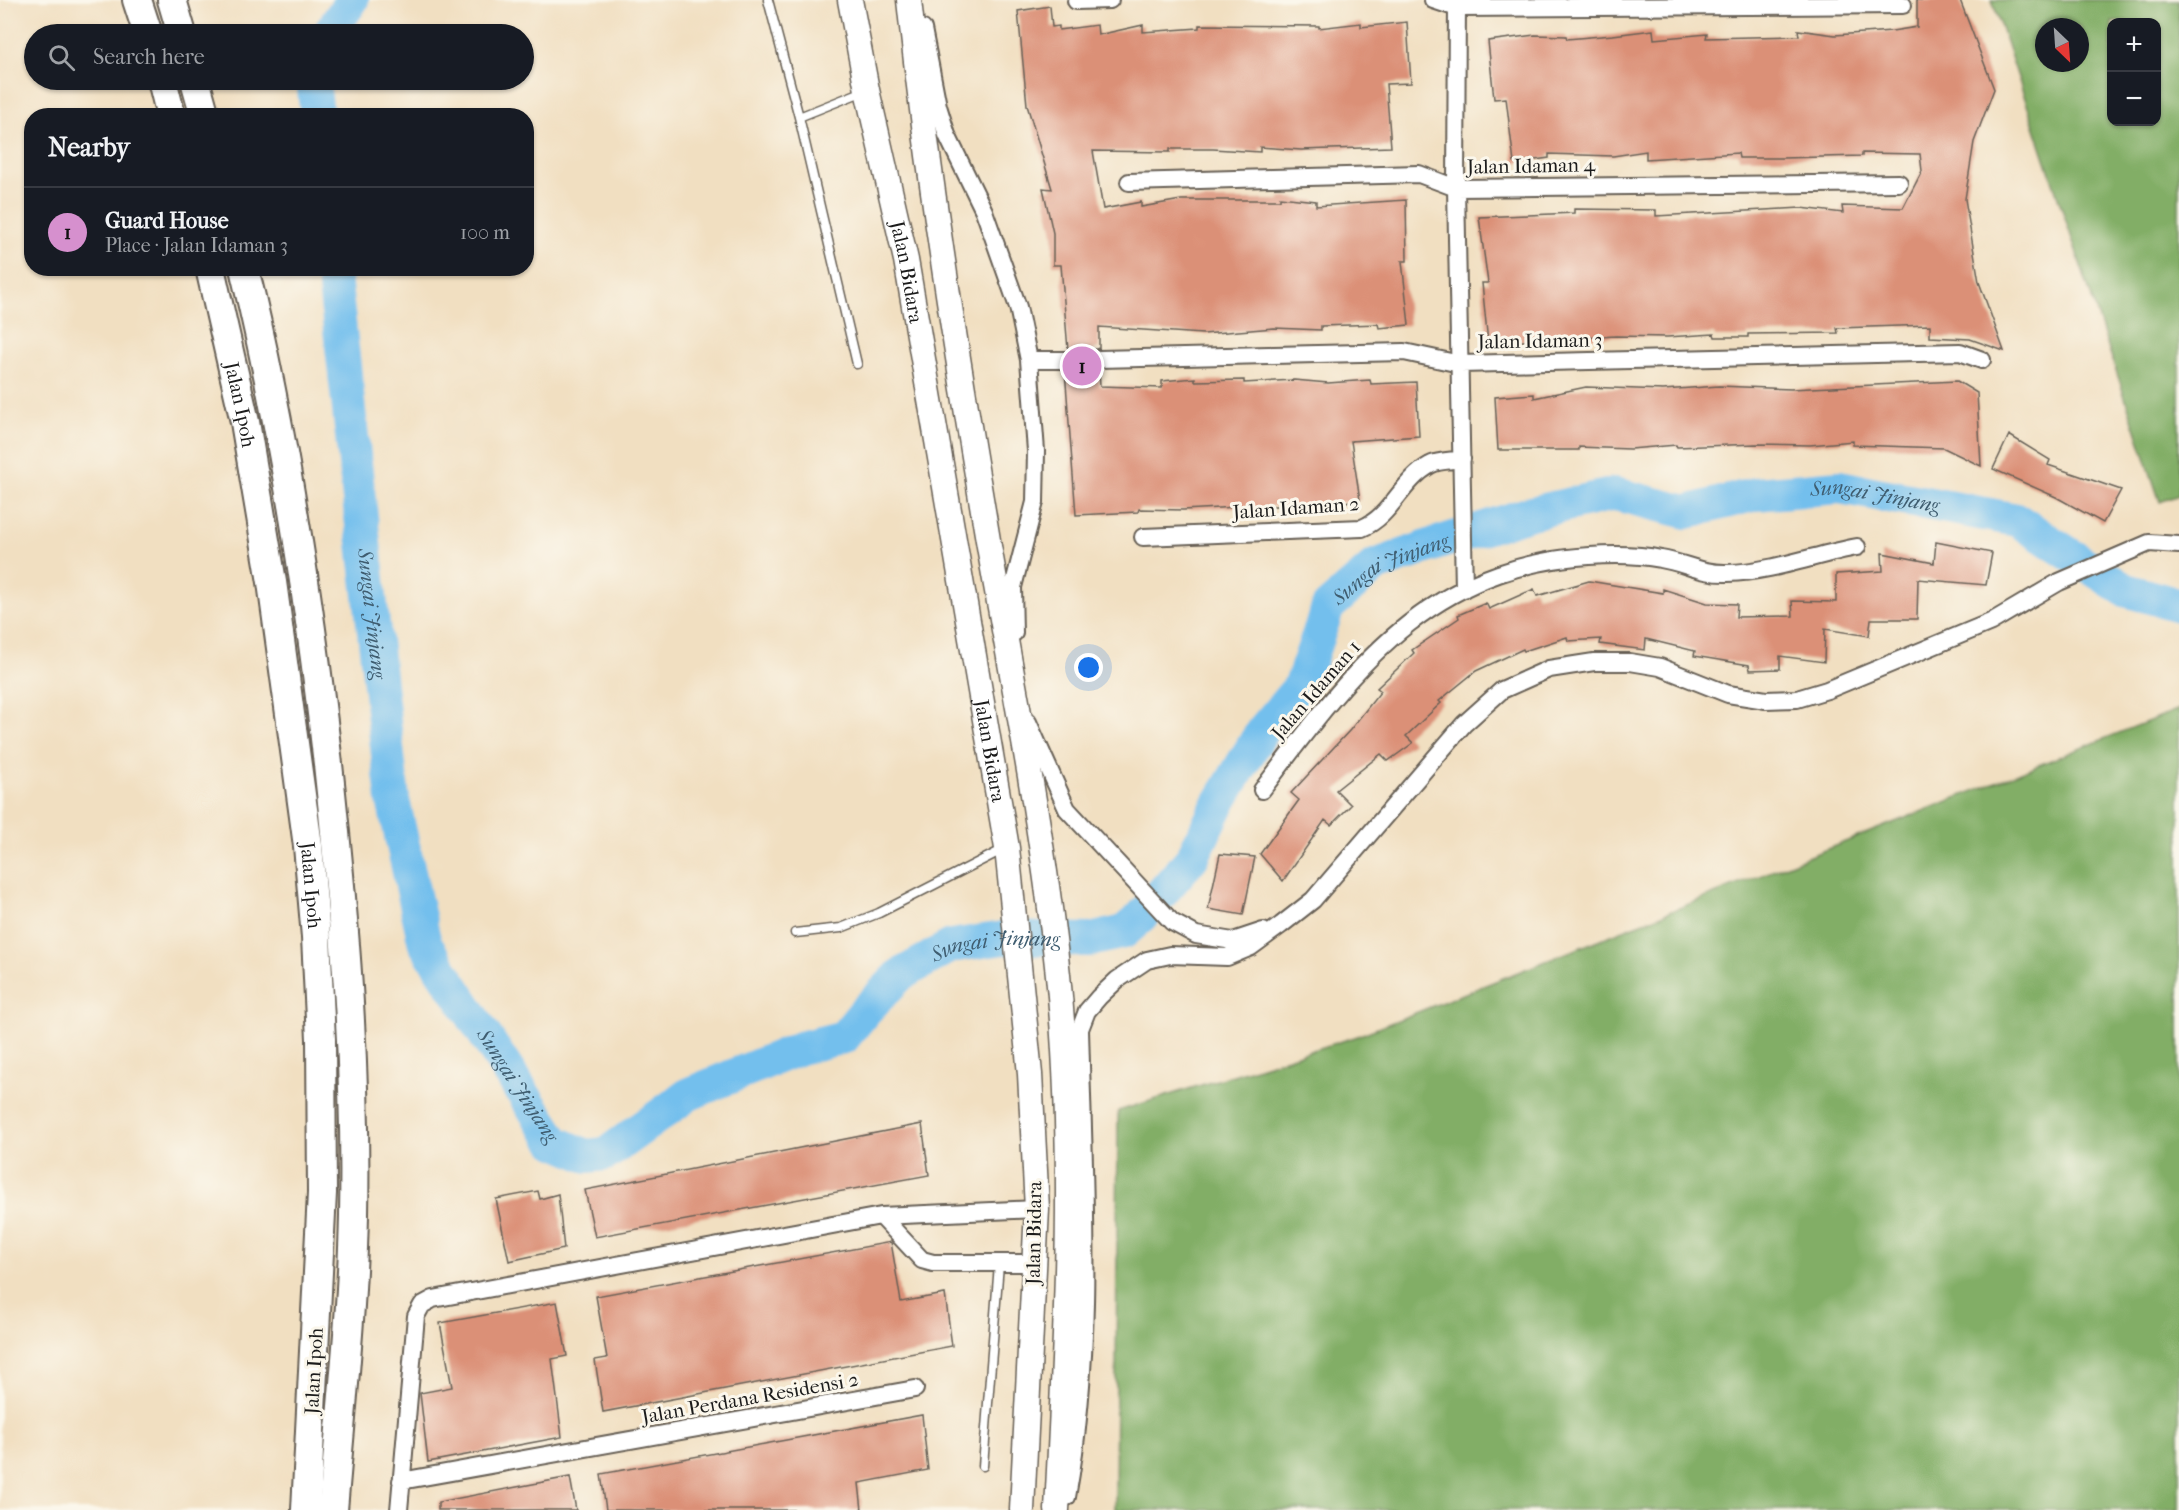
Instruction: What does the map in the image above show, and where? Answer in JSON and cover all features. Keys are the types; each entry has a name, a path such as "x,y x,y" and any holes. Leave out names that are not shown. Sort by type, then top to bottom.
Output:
{"highway":[{"path":"137,0 145,24"},
{"path":"172,0 179,24"},
{"path":"164,90 169,108"},
{"path":"198,90 203,108"},
{"name":"Jalan Ipoh","path":"212,276 244,422 272,582 308,846 316,937 322,1051 322,1193 306,1510"},
{"name":"Jalan Ipoh","path":"246,276 278,428 316,659 338,861 353,1036 352,1258 333,1510"}],"main road":[{"name":"Jalan Bidara","path":"850,0 867,90 906,260 1007,848 1022,978 1037,1209 1032,1263 1022,1510"},
{"name":"Jalan Bidara","path":"909,0 942,261 991,554 1019,704 1058,977 1069,1289 1057,1510"},
{"path":"1032,1263 1046,1264 1054,1256 1057,1244 1054,1182 1061,1023"}],"street":[{"path":"917,0 938,106 947,135 984,211 1018,307 1029,360 1036,471 1035,502 1013,587 1019,704 1067,809 1172,922 1196,935 1233,941 1281,926"},
{"path":"1076,1 1110,0"},
{"path":"1433,0 1457,4 1903,5"},
{"path":"1457,4 1456,188 1464,493 1464,589"},
{"name":"Jalan Idaman 4","path":"1129,182 1419,174 1456,188 1899,183"},
{"name":"Jalan Idaman 3","path":"1099,359 1404,352 1460,364 1960,352 1982,360"},
{"path":"1029,360 1065,360"},
{"name":"Jalan Idaman 2","path":"1143,537 1362,528 1377,522 1407,484 1431,464 1462,459"},
{"path":"1065,1510 1080,1409 1085,1339 1080,1029 1087,1011 1117,980 1147,960 1170,955 1227,957 1251,947 1281,926 1313,900 1464,724 1502,690 1549,669 1594,662 1630,662 1660,667 1728,694 1766,700 1797,699 1827,690 1990,622 2060,582 2149,543 2179,545"},
{"name":"Jalan Idaman 1","path":"1262,790 1349,678 1392,637 1441,600 1464,589 1519,568 1564,558 1618,555 1663,559 1692,570 1726,573 1763,570 1857,547"},
{"path":"399,1510 416,1316 422,1305 432,1299 590,1272 881,1216 1037,1209"},
{"path":"881,1216 922,1260 933,1263 1032,1263"},
{"name":"Jalan Perdana Residensi 2","path":"401,1481 915,1389"}],"lane":[{"path":"768,0 799,117 857,364"},
{"path":"799,117 867,90"},
{"path":"795,933 841,928 879,914 1007,848"},
{"path":"983,1466 999,1264"}],"green space":[{"path":"1992,0 2179,0 2179,495 2160,502"},
{"path":"2179,709 2179,1510 1115,1510 1118,1111 1355,1037"}],"building":[{"path":"1917,0 1960,0 1994,89 1974,142 1965,199 1979,282 2004,351 1970,339 1930,337 1930,325 1837,328 1838,333 1748,334 1748,337 1715,337 1714,334 1667,337 1616,336 1488,343 1482,283 1488,283 1479,217 1574,213 1574,209 1656,210 1656,216 1801,208 1843,213 1842,206 1903,208 1922,171 1920,154 1862,153 1862,156 1739,158 1738,153 1646,159 1646,151 1613,156 1549,154 1549,158 1514,163 1506,98 1494,99 1488,41 1535,35 1566,36 1567,39 1653,30 1654,39 1707,34 1706,38 1799,36 1798,30 1835,35 1892,31 1917,27"},
{"path":"1050,6 1052,27 1059,26 1059,30 1097,25 1098,35 1143,25 1143,32 1199,28 1199,25 1319,26 1319,28 1361,23 1361,27 1407,22 1411,83 1386,84 1391,147 1301,150 1260,147 1260,152 1213,149 1170,149 1170,152 1093,151 1103,209 1141,202 1141,207 1181,200 1280,200 1280,197 1316,201 1316,206 1406,200 1407,261 1402,261 1409,325 1379,328 1378,324 1321,326 1321,330 1274,328 1203,334 1099,327 1099,348 1093,350 1089,359 1090,365 1099,369 1100,386 1162,388 1162,381 1195,378 1195,381 1244,380 1244,383 1294,380 1328,383 1370,380 1371,384 1416,382 1419,436 1351,441 1360,500 1311,506 1269,506 1269,509 1237,507 1183,510 1139,509 1138,512 1076,515 1065,370 1074,366 1075,359 1068,350 1061,265 1053,265 1053,233 1043,188 1052,189 1027,105 1018,11"},
{"path":"1957,381 1977,393 1981,466 1944,448 1853,445 1853,441 1810,445 1756,444 1677,447 1676,445 1630,449 1579,447 1579,450 1498,450 1495,397 1534,394 1534,398 1586,387 1663,390 1719,386 1791,389"},
{"path":"2009,435 2050,460 2048,465 2121,490 2103,523 2056,497 1993,469"},
{"path":"1936,542 1992,553 1986,585 1918,579 1917,619 1871,619 1869,636 1825,629 1824,662 1780,656 1780,669 1750,670 1749,665 1694,656 1695,651 1646,639 1645,650 1600,644 1601,639 1568,641 1567,637 1524,651 1523,649 1476,671 1439,701 1441,703 1406,736 1413,743 1388,761 1381,754 1336,790 1351,805 1331,825 1325,820 1283,881 1260,854 1299,800 1291,793 1350,730 1381,691 1377,688 1414,653 1412,650 1459,618 1458,615 1486,603 1489,609 1534,589 1537,596 1589,581 1663,593 1663,589 1707,603 1737,604 1736,617 1793,616 1792,601 1836,602 1836,574 1883,571 1882,553 1934,563"},
{"path":"1220,854 1255,857 1243,915 1208,909"},
{"path":"922,1124 929,1175 595,1237 585,1190"},
{"path":"538,1191 540,1199 558,1194 564,1249 509,1261 496,1199"},
{"path":"891,1242 901,1302 945,1294 952,1346 603,1412 595,1360 607,1358 596,1296"},
{"path":"557,1302 567,1356 552,1359 562,1437 428,1462 420,1393 452,1387 440,1323"},
{"path":"922,1415 928,1470 859,1483 862,1510 606,1510 601,1474"},
{"path":"570,1477 576,1510 438,1510 438,1502"}],"waterway":[{"name":"Sungai Jinjang","path":"336,24 352,0"},
{"name":"Sungai Jinjang","path":"314,90 316,108"},
{"name":"Sungai Jinjang","path":"334,276 393,800 425,944 555,1142 587,1156 606,1154 689,1094 800,1048 844,1037 865,1011 900,975 951,946 1003,938 1090,940 1124,932 1141,917 1192,858 1219,803 1262,731 1301,685 1328,607 1375,566 1435,544 1531,513 1615,494 1687,512 1756,494 1839,487 2017,520 2125,590 2179,605"}],"tunnel":[{"path":"1065,360 1099,359"}],"place":[{"name":"Guard House","path":"1082,366"}]}
